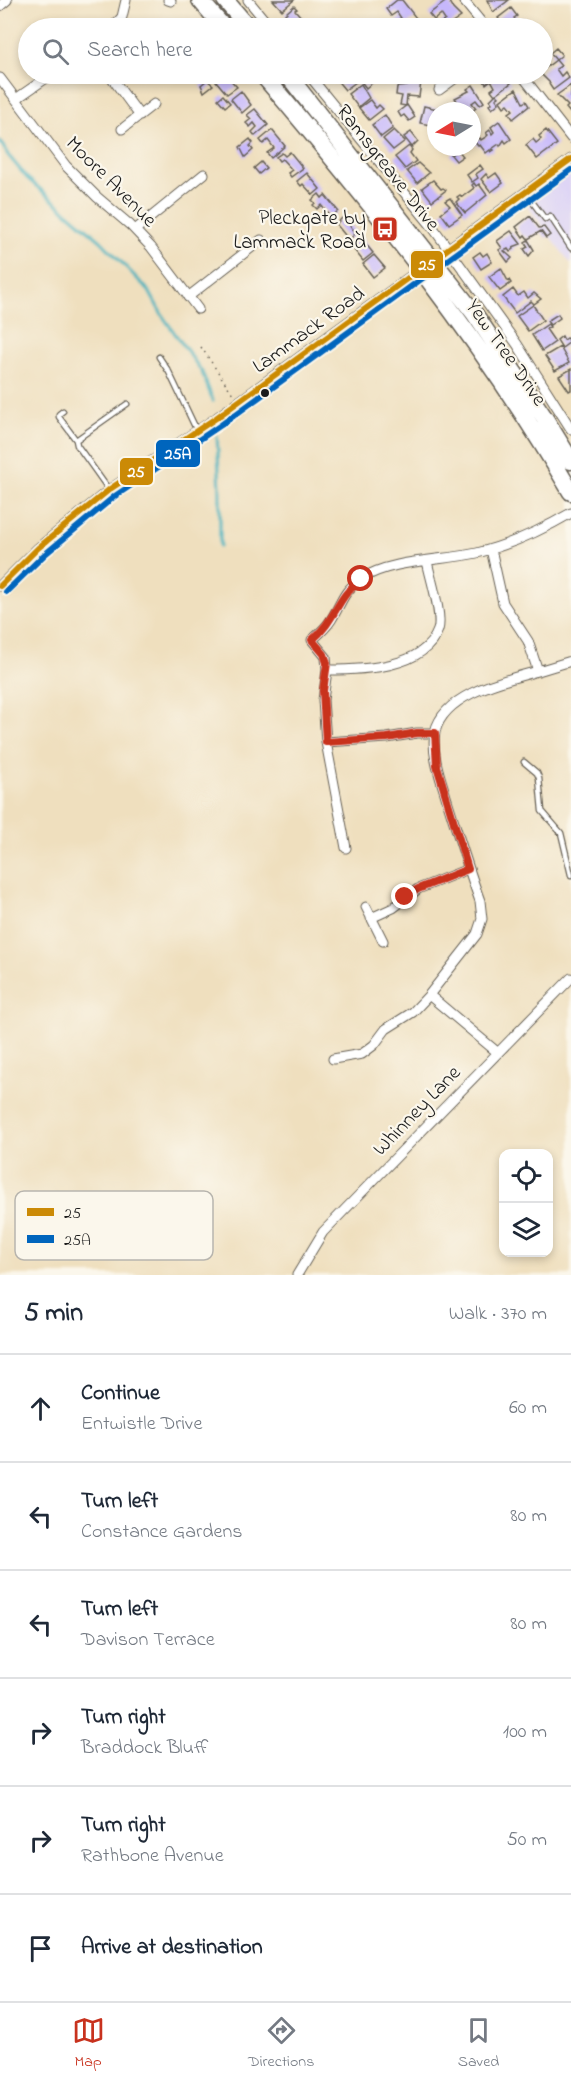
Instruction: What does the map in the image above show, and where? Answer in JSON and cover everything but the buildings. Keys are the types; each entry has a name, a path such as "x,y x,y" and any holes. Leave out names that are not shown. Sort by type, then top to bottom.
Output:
{"highway":[{"path":"200,0 215,18"},
{"path":"225,0 240,18"},
{"name":"Ramsgreave Drive","path":"271,84 427,266"},
{"name":"Ramsgreave Drive","path":"294,84 427,266"},
{"name":"Yew Tree Drive","path":"427,266 504,356 571,461"},
{"name":"Yew Tree Drive","path":"427,266 571,492"}],"street":[{"path":"0,6 7,0"},
{"path":"121,18 126,0"},
{"path":"248,0 263,18"},
{"path":"464,0 478,18"},
{"name":"Moore Avenue","path":"0,78 66,166 135,230 198,309"},
{"path":"16,99 38,84"},
{"path":"116,84 140,116"},
{"path":"316,84 449,249 517,344 571,429"},
{"path":"439,90 447,84"},
{"path":"529,84 571,138"},
{"path":"122,129 154,104"},
{"name":"Lammack Road","path":"0,586 38,548 109,490 216,418 571,159"},
{"path":"135,230 204,174"},
{"path":"188,297 261,240"},
{"path":"346,848 326,742 323,691 327,670 326,657 312,640 332,619 346,592 361,579 380,570 491,549 547,527 571,513"},
{"path":"491,549 503,603 528,642 538,671"},
{"path":"327,670 374,668 407,659 427,647 438,630 439,618 427,561"},
{"path":"333,1059 362,1054 374,1045 386,1029 413,1012 477,934 482,919 480,901 437,766 435,733 446,714 468,695 493,683 571,660"},
{"path":"326,742 435,733"},
{"path":"371,918 393,908 418,889 468,869"},
{"path":"366,907 383,941"},
{"name":"Whinney Lane","path":"297,1275 323,1232 571,979"},
{"path":"429,995 497,1052"}],"lane":[{"path":"525,192 545,219 550,216 571,248"},
{"path":"159,357 169,372 197,431"},
{"path":"76,440 127,404"},
{"path":"63,411 58,417 109,490"},
{"path":"524,762 537,773 543,811 561,833 571,875"}],"path":[{"path":"201,347 238,402"}],"shaded area":[{"path":"571,173 571,264 526,204"}],"waterway":[{"path":"0,141 27,178 101,241 149,291 162,315 202,372 213,401"},
{"path":"217,436 220,546"}],"transit line":[{"name":"25","path":"0,586 38,548 110,489 216,418 571,159"},
{"name":"25A","path":"6,592 44,555 115,496 221,425 571,170"}],"place":[{"name":"Pleckgate by Lammack Road","path":"385,229"}],"route":[{"path":"361,579 346,592 332,619 312,640 320,647 327,663 323,691 326,742 435,733 437,766 468,869 454,873 405,897"}]}
